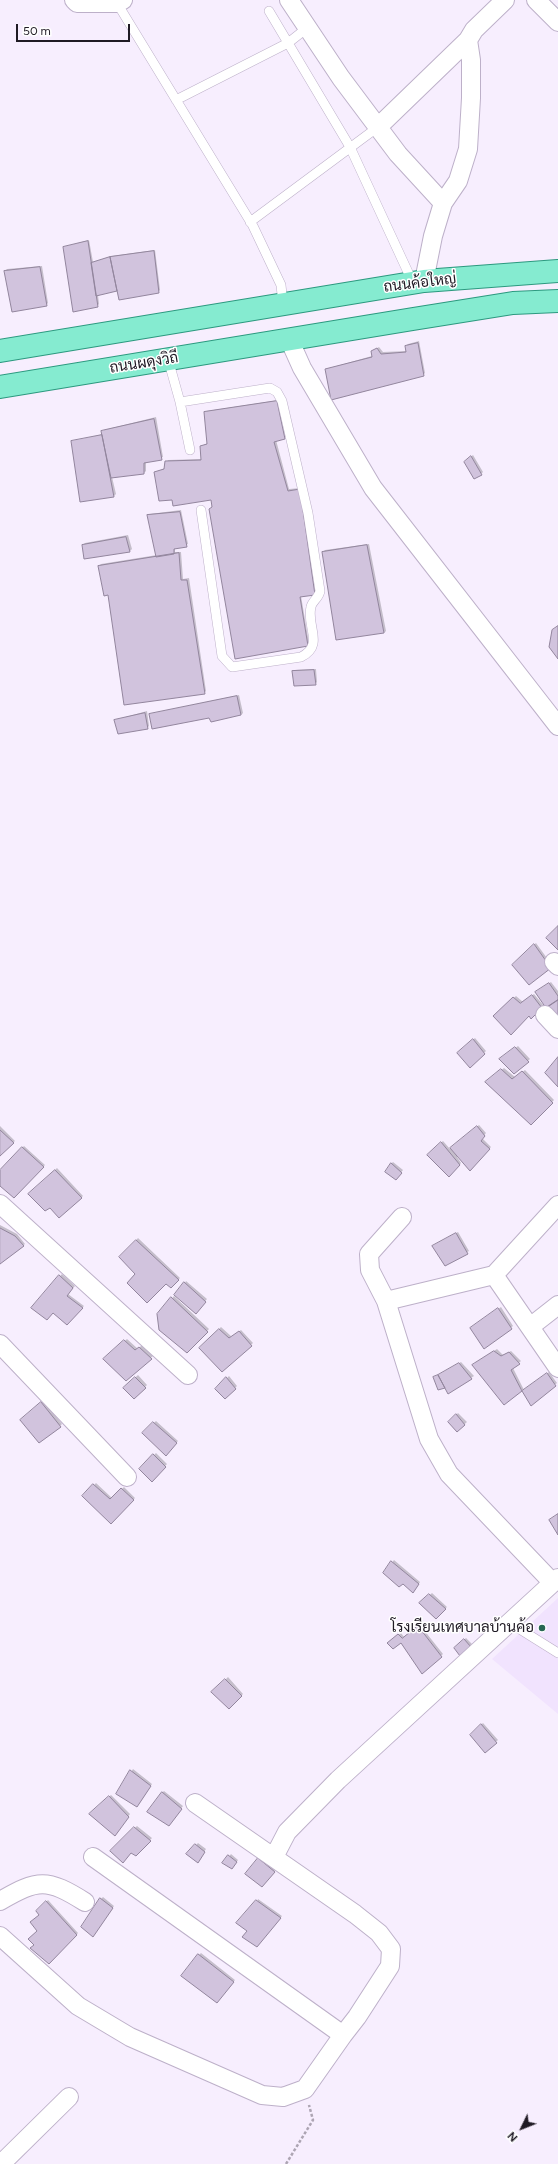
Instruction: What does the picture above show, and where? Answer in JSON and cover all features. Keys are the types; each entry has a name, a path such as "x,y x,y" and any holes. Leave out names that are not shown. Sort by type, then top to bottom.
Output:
{"main road":[{"name":"ถนนค้อใหญ่","path":"283,304 418,282 558,271"},
{"path":"289,339 514,303 558,301"},
{"path":"0,351 283,304"},
{"name":"ถนนผดุงวิถี","path":"0,386 289,339"}],"street":[{"path":"74,0 77,4 120,2"},
{"path":"289,0 341,78 398,154 443,203"},
{"path":"378,127 468,40 474,30 504,0"},
{"path":"536,0 558,22"},
{"path":"418,282 443,203 458,181 468,149 471,60 468,40"},
{"path":"289,339 302,368 373,488 558,726"},
{"path":"545,1015 558,1029"},
{"path":"0,1204 188,1375"},
{"path":"386,1300 494,1275 558,1205"},
{"path":"274,1857 287,1832 338,1780 555,1581 449,1474 429,1439 386,1300 370,1270 369,1254 402,1217"},
{"path":"494,1275 558,1368"},
{"path":"530,1327 558,1305"},
{"path":"0,1344 127,1477"},
{"path":"0,1936 78,2006 130,2037 262,2095 283,2097 305,2088 357,2017 390,1966 391,1949 380,1933 355,1914 195,1803"},
{"path":"93,1857 343,2035"},
{"path":"0,1901 25,1887 39,1884 50,1885 68,1891 85,1902"},
{"path":"1,2164 69,2097"}],"lane":[{"path":"120,2 176,100 250,222 281,285 283,304"},
{"path":"269,11 350,147 418,282"},
{"path":"176,100 288,43 307,28"},
{"path":"250,222 378,127"},
{"path":"168,359 180,402 190,450"},
{"path":"180,402 270,388 277,392 282,401 308,512 320,591 319,596 311,608 314,642 308,654 301,657 232,667 226,663 222,656 201,510"},
{"path":"510,1623 558,1653"}],"path":[{"path":"286,2164 313,2120 305,2088"}],"shaded area":[{"name":"โรงเรียนเทศบาลบ้านค้อ","path":"558,1598 558,1714 492,1659"}],"building":[{"path":"88,241 98,307 73,312 63,247"},
{"path":"154,251 159,293 119,300 110,257"},
{"path":"110,257 117,291 96,296 91,263"},
{"path":"40,267 47,306 12,312 4,271"},
{"path":"418,343 424,376 331,400 325,369 372,357 371,351 377,348 381,354 406,352 405,346"},
{"path":"277,401 285,439 274,442 288,491 300,489 315,595 300,597 308,646 235,659 209,509 212,507 211,500 173,506 172,500 159,501 154,472 164,469 165,461 201,460 200,446 207,444 204,412"},
{"path":"154,419 162,460 144,463 144,474 111,478 101,431"},
{"path":"102,435 114,497 80,502 71,441"},
{"path":"471,456 482,475 474,479 464,462"},
{"path":"180,512 187,547 174,549 174,554 156,557 147,515"},
{"path":"126,537 130,552 84,559 82,545"},
{"path":"367,545 384,633 336,640 322,552"},
{"path":"179,553 181,580 187,580 205,694 124,705 108,595 104,596 98,566"},
{"path":"558,626 558,659 549,647 552,630"},
{"path":"314,670 316,685 294,686 292,671"},
{"path":"237,696 241,715 211,722 209,718 152,729 149,714"},
{"path":"145,713 148,729 118,734 114,720"},
{"path":"558,926 558,950 546,938"},
{"path":"534,944 551,968 529,985 512,965"},
{"path":"549,983 558,996 558,1000 546,1008 535,992"},
{"path":"532,995 542,1008 531,1019 529,1016 511,1035 493,1016 513,997 520,1003"},
{"path":"558,1000 558,1023 546,1008"},
{"path":"473,1039 485,1054 470,1068 457,1053"},
{"path":"515,1047 529,1062 514,1074 499,1059"},
{"path":"558,1057 558,1087 545,1073"},
{"path":"501,1069 512,1079 522,1071 553,1103 531,1125 485,1082"},
{"path":"477,1126 485,1136 481,1141 490,1149 470,1171 450,1148"},
{"path":"0,1130 14,1143 0,1156"},
{"path":"441,1142 460,1165 449,1177 427,1155"},
{"path":"22,1147 44,1167 14,1198 0,1186 0,1170"},
{"path":"391,1163 402,1173 396,1180 385,1172"},
{"path":"55,1170 82,1198 59,1218 50,1208 45,1211 28,1194"},
{"path":"0,1228 15,1236 24,1246 0,1264"},
{"path":"456,1233 468,1254 445,1266 432,1246"},
{"path":"136,1240 179,1280 171,1288 166,1284 147,1303 127,1283 135,1274 119,1257"},
{"path":"59,1275 73,1288 67,1296 83,1308 67,1325 53,1313 47,1320 31,1308"},
{"path":"184,1282 206,1302 196,1314 174,1295"},
{"path":"171,1297 208,1332 187,1353 159,1330 157,1314"},
{"path":"498,1308 512,1329 484,1349 470,1328"},
{"path":"219,1329 229,1338 239,1331 252,1346 222,1372 199,1348"},
{"path":"124,1340 135,1350 139,1347 152,1359 126,1381 103,1359"},
{"path":"494,1351 501,1356 509,1352 520,1364 511,1370 522,1391 504,1405 472,1365"},
{"path":"459,1363 472,1379 448,1394 438,1375"},
{"path":"547,1373 556,1386 531,1406 522,1391"},
{"path":"438,1375 445,1388 438,1390 433,1377"},
{"path":"135,1377 146,1388 134,1399 123,1388"},
{"path":"226,1377 236,1389 225,1399 215,1389"},
{"path":"41,1402 61,1427 39,1443 20,1420"},
{"path":"456,1414 465,1425 457,1432 448,1422"},
{"path":"153,1422 177,1443 166,1456 142,1433"},
{"path":"153,1454 166,1467 152,1482 139,1469"},
{"path":"93,1484 110,1499 121,1488 134,1500 111,1524 82,1496"},
{"path":"558,1514 558,1535 549,1520"},
{"path":"391,1561 419,1584 413,1593 403,1584 399,1587 383,1573"},
{"path":"429,1594 446,1609 436,1619 419,1603"},
{"path":"418,1626 442,1657 422,1674 401,1643 393,1649 387,1643 398,1634 402,1638"},
{"path":"464,1639 471,1647 460,1656 454,1648"},
{"path":"225,1679 242,1696 229,1709 211,1692"},
{"path":"481,1724 497,1743 485,1753 470,1735"},
{"path":"130,1770 151,1786 137,1807 116,1794"},
{"path":"162,1792 182,1809 169,1826 147,1812"},
{"path":"109,1796 129,1817 115,1836 89,1814"},
{"path":"134,1827 151,1841 136,1856 131,1853 123,1863 110,1851"},
{"path":"195,1844 205,1852 198,1863 186,1854"},
{"path":"228,1855 237,1862 232,1869 222,1863"},
{"path":"258,1858 275,1872 262,1887 245,1874"},
{"path":"100,1898 113,1908 93,1937 81,1927"},
{"path":"256,1900 281,1918 257,1947 242,1937 247,1931 236,1923"},
{"path":"46,1901 77,1935 49,1964 30,1948 34,1945 28,1939 37,1931 30,1922 39,1915 36,1911"},
{"path":"198,1954 234,1982 217,2003 181,1976"}],"place":[{"name":"โรงเรียนเทศบาลบ้านค้อ","path":"542,1628"}]}
